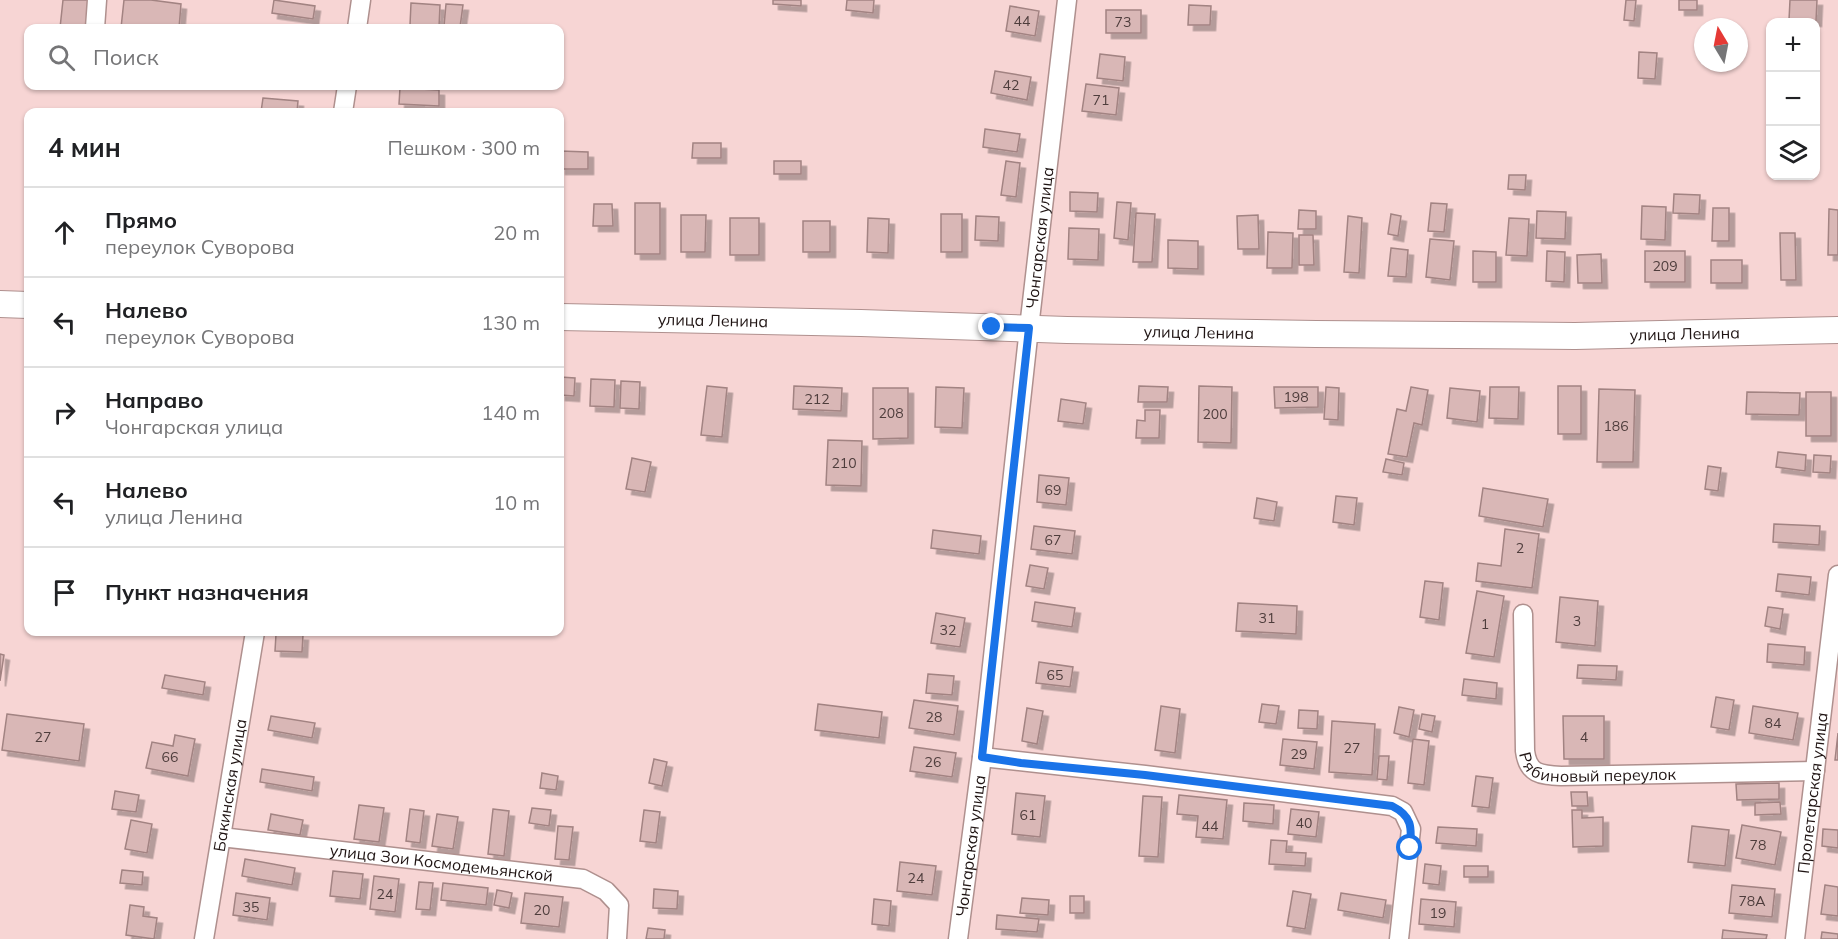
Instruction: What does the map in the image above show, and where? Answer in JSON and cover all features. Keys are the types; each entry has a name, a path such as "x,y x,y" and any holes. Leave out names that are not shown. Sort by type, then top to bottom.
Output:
{"street":[{"path":"95,24 97,0"},
{"path":"358,24 361,0"},
{"name":"Чонгарская улица","path":"958,939 982,757 1067,0"},
{"path":"344,108 346,90"},
{"path":"0,304 24,305"},
{"name":"улица Ленина","path":"564,317 1280,333 1575,336 1838,330"},
{"name":"Пролетарская улица","path":"1795,939 1838,575"},
{"name":"Рябиновый переулок","path":"1523,614 1525,751 1527,762 1538,774 1561,776 1815,771"},
{"name":"Бакинская улица","path":"204,939 254,636"},
{"path":"982,757 1157,776 1392,806 1403,812 1411,828 1399,939"},
{"name":"улица Зои Космодемьянской","path":"220,837 583,879 606,891 619,904 617,939"}],"building":[{"path":"63,0 89,0 87,24 60,24"},
{"path":"124,0 151,0 181,4 179,24 121,24"},
{"path":"274,0 315,6 313,19 272,13"},
{"path":"773,0 801,0 801,6 773,4"},
{"path":"847,0 874,0 873,13 846,10"},
{"path":"1626,0 1636,0 1634,21 1624,20"},
{"path":"1679,0 1697,0 1697,10 1679,10"},
{"path":"1790,0 1817,0 1816,18 1789,18"},
{"path":"411,3 440,5 439,24 410,24"},
{"path":"446,4 463,5 460,24 444,24"},
{"path":"1189,5 1211,6 1210,25 1188,25"},
{"path":"1010,6 1039,11 1035,36 1006,31"},
{"path":"1106,10 1141,10 1141,33 1106,33"},
{"path":"1639,52 1657,53 1655,79 1638,78"},
{"path":"1100,54 1125,57 1123,81 1097,78"},
{"path":"995,71 1031,77 1027,100 991,93"},
{"path":"1086,84 1119,88 1116,115 1082,111"},
{"path":"400,90 439,90 439,106 399,104"},
{"path":"263,98 298,101 297,108 262,108"},
{"path":"985,129 1020,134 1017,152 983,147"},
{"path":"693,143 721,143 721,158 692,158"},
{"path":"564,151 588,152 588,169 564,169"},
{"path":"774,161 801,161 801,174 774,174"},
{"path":"1006,161 1020,163 1016,197 1001,195"},
{"path":"1509,175 1526,175 1525,190 1508,189"},
{"path":"1070,192 1098,193 1097,212 1070,211"},
{"path":"1674,194 1700,195 1699,214 1673,213"},
{"path":"1117,202 1131,203 1128,240 1114,238"},
{"path":"635,203 660,203 660,254 635,254"},
{"path":"1431,203 1447,204 1444,232 1428,231"},
{"path":"594,204 612,204 613,226 593,226"},
{"path":"1642,206 1666,207 1665,240 1641,239"},
{"path":"1713,208 1729,208 1729,241 1712,241"},
{"path":"1829,209 1838,210 1838,255 1828,255"},
{"path":"1299,210 1316,211 1316,229 1298,229"},
{"path":"1537,211 1566,212 1565,239 1536,238"},
{"path":"1136,213 1155,214 1152,262 1133,262"},
{"path":"941,214 962,214 962,252 941,252"},
{"path":"1391,214 1401,216 1398,236 1388,234"},
{"path":"681,215 706,215 705,252 681,252"},
{"path":"1258,215 1259,249 1238,249 1237,216"},
{"path":"976,216 999,217 998,241 975,240"},
{"path":"1348,216 1362,218 1359,273 1344,272"},
{"path":"730,218 759,218 759,255 730,255"},
{"path":"868,218 889,219 888,253 867,252"},
{"path":"1509,218 1529,219 1527,256 1506,255"},
{"path":"803,221 830,221 830,252 803,252"},
{"path":"1069,228 1099,229 1098,260 1068,259"},
{"path":"1268,232 1293,233 1292,268 1267,268"},
{"path":"1780,233 1795,233 1796,280 1781,280"},
{"path":"1299,235 1313,235 1314,265 1299,265"},
{"path":"1430,239 1454,241 1450,280 1426,277"},
{"path":"1168,240 1198,241 1198,269 1168,268"},
{"path":"1391,248 1408,250 1406,277 1388,276"},
{"path":"1473,251 1496,252 1496,282 1473,282"},
{"path":"1547,251 1565,252 1564,282 1546,281"},
{"path":"1645,251 1685,251 1685,282 1645,282"},
{"path":"1601,254 1602,283 1578,283 1577,255"},
{"path":"1711,260 1742,260 1742,283 1711,283"},
{"path":"564,377 575,378 574,396 564,395"},
{"path":"591,379 615,380 614,407 590,406"},
{"path":"621,381 640,382 639,409 620,408"},
{"path":"707,386 727,388 722,437 701,435"},
{"path":"794,386 842,388 841,411 793,409"},
{"path":"1139,386 1168,387 1167,402 1138,402"},
{"path":"1199,386 1232,387 1231,443 1198,442"},
{"path":"1558,386 1581,386 1581,434 1558,434"},
{"path":"936,387 964,388 962,428 935,427"},
{"path":"1274,387 1318,387 1318,407 1275,408"},
{"path":"1326,387 1339,388 1338,420 1324,419"},
{"path":"1411,387 1428,390 1422,425 1414,423 1407,457 1388,454 1397,409 1406,411"},
{"path":"1490,387 1519,387 1518,419 1489,418"},
{"path":"873,388 908,388 908,438 873,439"},
{"path":"1450,388 1480,391 1477,422 1447,418"},
{"path":"1599,389 1635,390 1633,462 1597,462"},
{"path":"1747,392 1800,393 1799,415 1746,414"},
{"path":"1806,392 1831,392 1831,436 1806,436"},
{"path":"1061,399 1086,403 1083,424 1058,421"},
{"path":"1145,410 1160,410 1159,438 1136,438 1137,420 1145,421"},
{"path":"828,440 862,441 861,486 826,485"},
{"path":"1778,452 1806,455 1805,471 1776,467"},
{"path":"1814,455 1831,456 1830,473 1813,472"},
{"path":"632,458 651,462 645,492 626,489"},
{"path":"1386,459 1404,463 1402,475 1383,472"},
{"path":"1708,466 1721,468 1718,491 1705,489"},
{"path":"1039,475 1069,478 1066,505 1037,502"},
{"path":"1483,488 1548,499 1543,527 1479,516"},
{"path":"1336,496 1357,498 1354,525 1333,522"},
{"path":"1257,498 1277,502 1274,521 1254,518"},
{"path":"1774,524 1820,526 1819,545 1773,542"},
{"path":"1034,526 1075,531 1072,554 1031,549"},
{"path":"1505,529 1539,534 1532,588 1476,581 1478,563 1501,566"},
{"path":"933,530 981,536 979,554 931,548"},
{"path":"1030,565 1048,568 1044,589 1026,586"},
{"path":"1778,574 1811,577 1809,595 1776,591"},
{"path":"1425,581 1443,583 1439,620 1420,617"},
{"path":"1477,591 1504,596 1494,657 1466,653"},
{"path":"1560,597 1598,601 1595,646 1556,642"},
{"path":"1035,602 1075,608 1072,627 1032,621"},
{"path":"1238,603 1297,606 1296,634 1236,631"},
{"path":"1768,607 1783,609 1780,629 1765,626"},
{"path":"936,613 965,618 960,647 931,643"},
{"path":"276,636 303,636 302,652 275,651"},
{"path":"1768,644 1805,647 1804,665 1767,662"},
{"path":"0,654 4,655 0,681"},
{"path":"1039,662 1073,667 1070,687 1036,683"},
{"path":"1578,665 1617,666 1616,680 1577,678"},
{"path":"928,674 954,676 952,695 926,693"},
{"path":"165,675 205,682 203,695 162,688"},
{"path":"1464,679 1497,683 1496,699 1462,695"},
{"path":"1716,697 1734,700 1729,730 1711,727"},
{"path":"914,700 958,706 954,735 909,728"},
{"path":"818,704 882,712 879,738 815,730"},
{"path":"1262,704 1279,706 1276,724 1259,722"},
{"path":"1161,706 1180,709 1175,753 1155,750"},
{"path":"1753,706 1798,713 1793,740 1749,733"},
{"path":"1399,707 1414,710 1409,737 1394,733"},
{"path":"1027,708 1043,711 1037,744 1022,741"},
{"path":"1299,710 1318,711 1317,729 1298,728"},
{"path":"7,714 84,724 79,761 2,750"},
{"path":"1422,714 1435,716 1432,732 1419,729"},
{"path":"271,716 315,723 312,738 268,730"},
{"path":"1563,716 1604,716 1604,759 1564,759"},
{"path":"1332,721 1375,724 1372,775 1329,772"},
{"path":"1838,733 1838,760 1835,760"},
{"path":"175,735 195,739 188,776 146,768 152,742 173,746"},
{"path":"1283,739 1317,742 1314,769 1280,765"},
{"path":"1413,739 1429,741 1424,785 1408,783"},
{"path":"914,747 956,753 952,777 910,771"},
{"path":"1379,756 1389,756 1387,780 1377,779"},
{"path":"654,759 667,762 662,786 649,783"},
{"path":"262,769 314,777 312,791 260,782"},
{"path":"542,773 558,776 556,790 540,788"},
{"path":"1476,776 1493,778 1489,808 1472,806"},
{"path":"1779,783 1779,799 1737,800 1736,784"},
{"path":"115,791 139,795 136,812 112,809"},
{"path":"1571,792 1587,792 1588,806 1572,806"},
{"path":"1016,793 1045,796 1040,837 1012,834"},
{"path":"1179,795 1227,800 1223,839 1196,837 1198,816 1177,814"},
{"path":"1143,796 1162,797 1158,857 1139,856"},
{"path":"1780,802 1781,814 1755,815 1755,803"},
{"path":"1244,803 1274,805 1273,824 1243,821"},
{"path":"359,805 384,808 379,842 354,839"},
{"path":"532,808 551,810 549,826 529,823"},
{"path":"410,809 424,811 420,843 406,841"},
{"path":"493,809 509,811 504,856 488,854"},
{"path":"1291,809 1319,812 1316,837 1288,834"},
{"path":"644,810 660,812 656,843 640,841"},
{"path":"1572,810 1582,810 1582,818 1603,817 1603,846 1573,847"},
{"path":"271,814 303,820 300,835 268,830"},
{"path":"437,814 458,817 453,849 432,846"},
{"path":"131,820 152,824 147,853 125,849"},
{"path":"1742,825 1781,832 1775,865 1736,858"},
{"path":"558,826 573,827 569,860 555,859"},
{"path":"1692,826 1729,830 1725,866 1688,862"},
{"path":"1438,827 1477,829 1476,846 1436,843"},
{"path":"1823,829 1838,830 1838,848 1822,846"},
{"path":"1271,840 1287,841 1286,852 1306,853 1305,866 1269,864"},
{"path":"245,859 295,868 292,885 242,876"},
{"path":"900,862 936,866 932,895 897,891"},
{"path":"1425,864 1441,866 1439,885 1423,883"},
{"path":"1464,866 1488,866 1488,877 1464,877"},
{"path":"122,870 143,872 142,885 120,883"},
{"path":"333,871 363,874 360,899 330,896"},
{"path":"374,876 399,879 395,912 370,909"},
{"path":"419,882 433,883 430,910 416,909"},
{"path":"443,883 488,888 486,905 441,900"},
{"path":"1732,885 1775,889 1772,917 1729,913"},
{"path":"1825,885 1838,887 1838,916 1821,914"},
{"path":"654,889 678,891 677,909 653,908"},
{"path":"497,890 512,893 509,908 494,905"},
{"path":"1293,891 1311,894 1305,929 1287,926"},
{"path":"236,893 270,898 267,920 233,915"},
{"path":"525,893 563,897 559,927 521,923"},
{"path":"1341,893 1386,900 1383,918 1338,910"},
{"path":"1070,896 1084,896 1084,913 1070,913"},
{"path":"1022,898 1049,900 1048,915 1020,913"},
{"path":"874,899 891,901 889,926 872,924"},
{"path":"1421,899 1456,902 1454,927 1419,924"},
{"path":"130,905 144,907 143,916 157,918 154,939 126,935"},
{"path":"997,915 1039,919 1037,932 996,929"},
{"path":"648,928 665,930 664,939 646,939"},
{"path":"1723,930 1767,935 1766,939 1722,939"},
{"path":"1822,932 1838,934 1838,939 1821,939"}],"route":[{"path":"992,327 1029,328 982,757 1392,806 1403,812 1408,820 1411,828 1410,848"}]}
